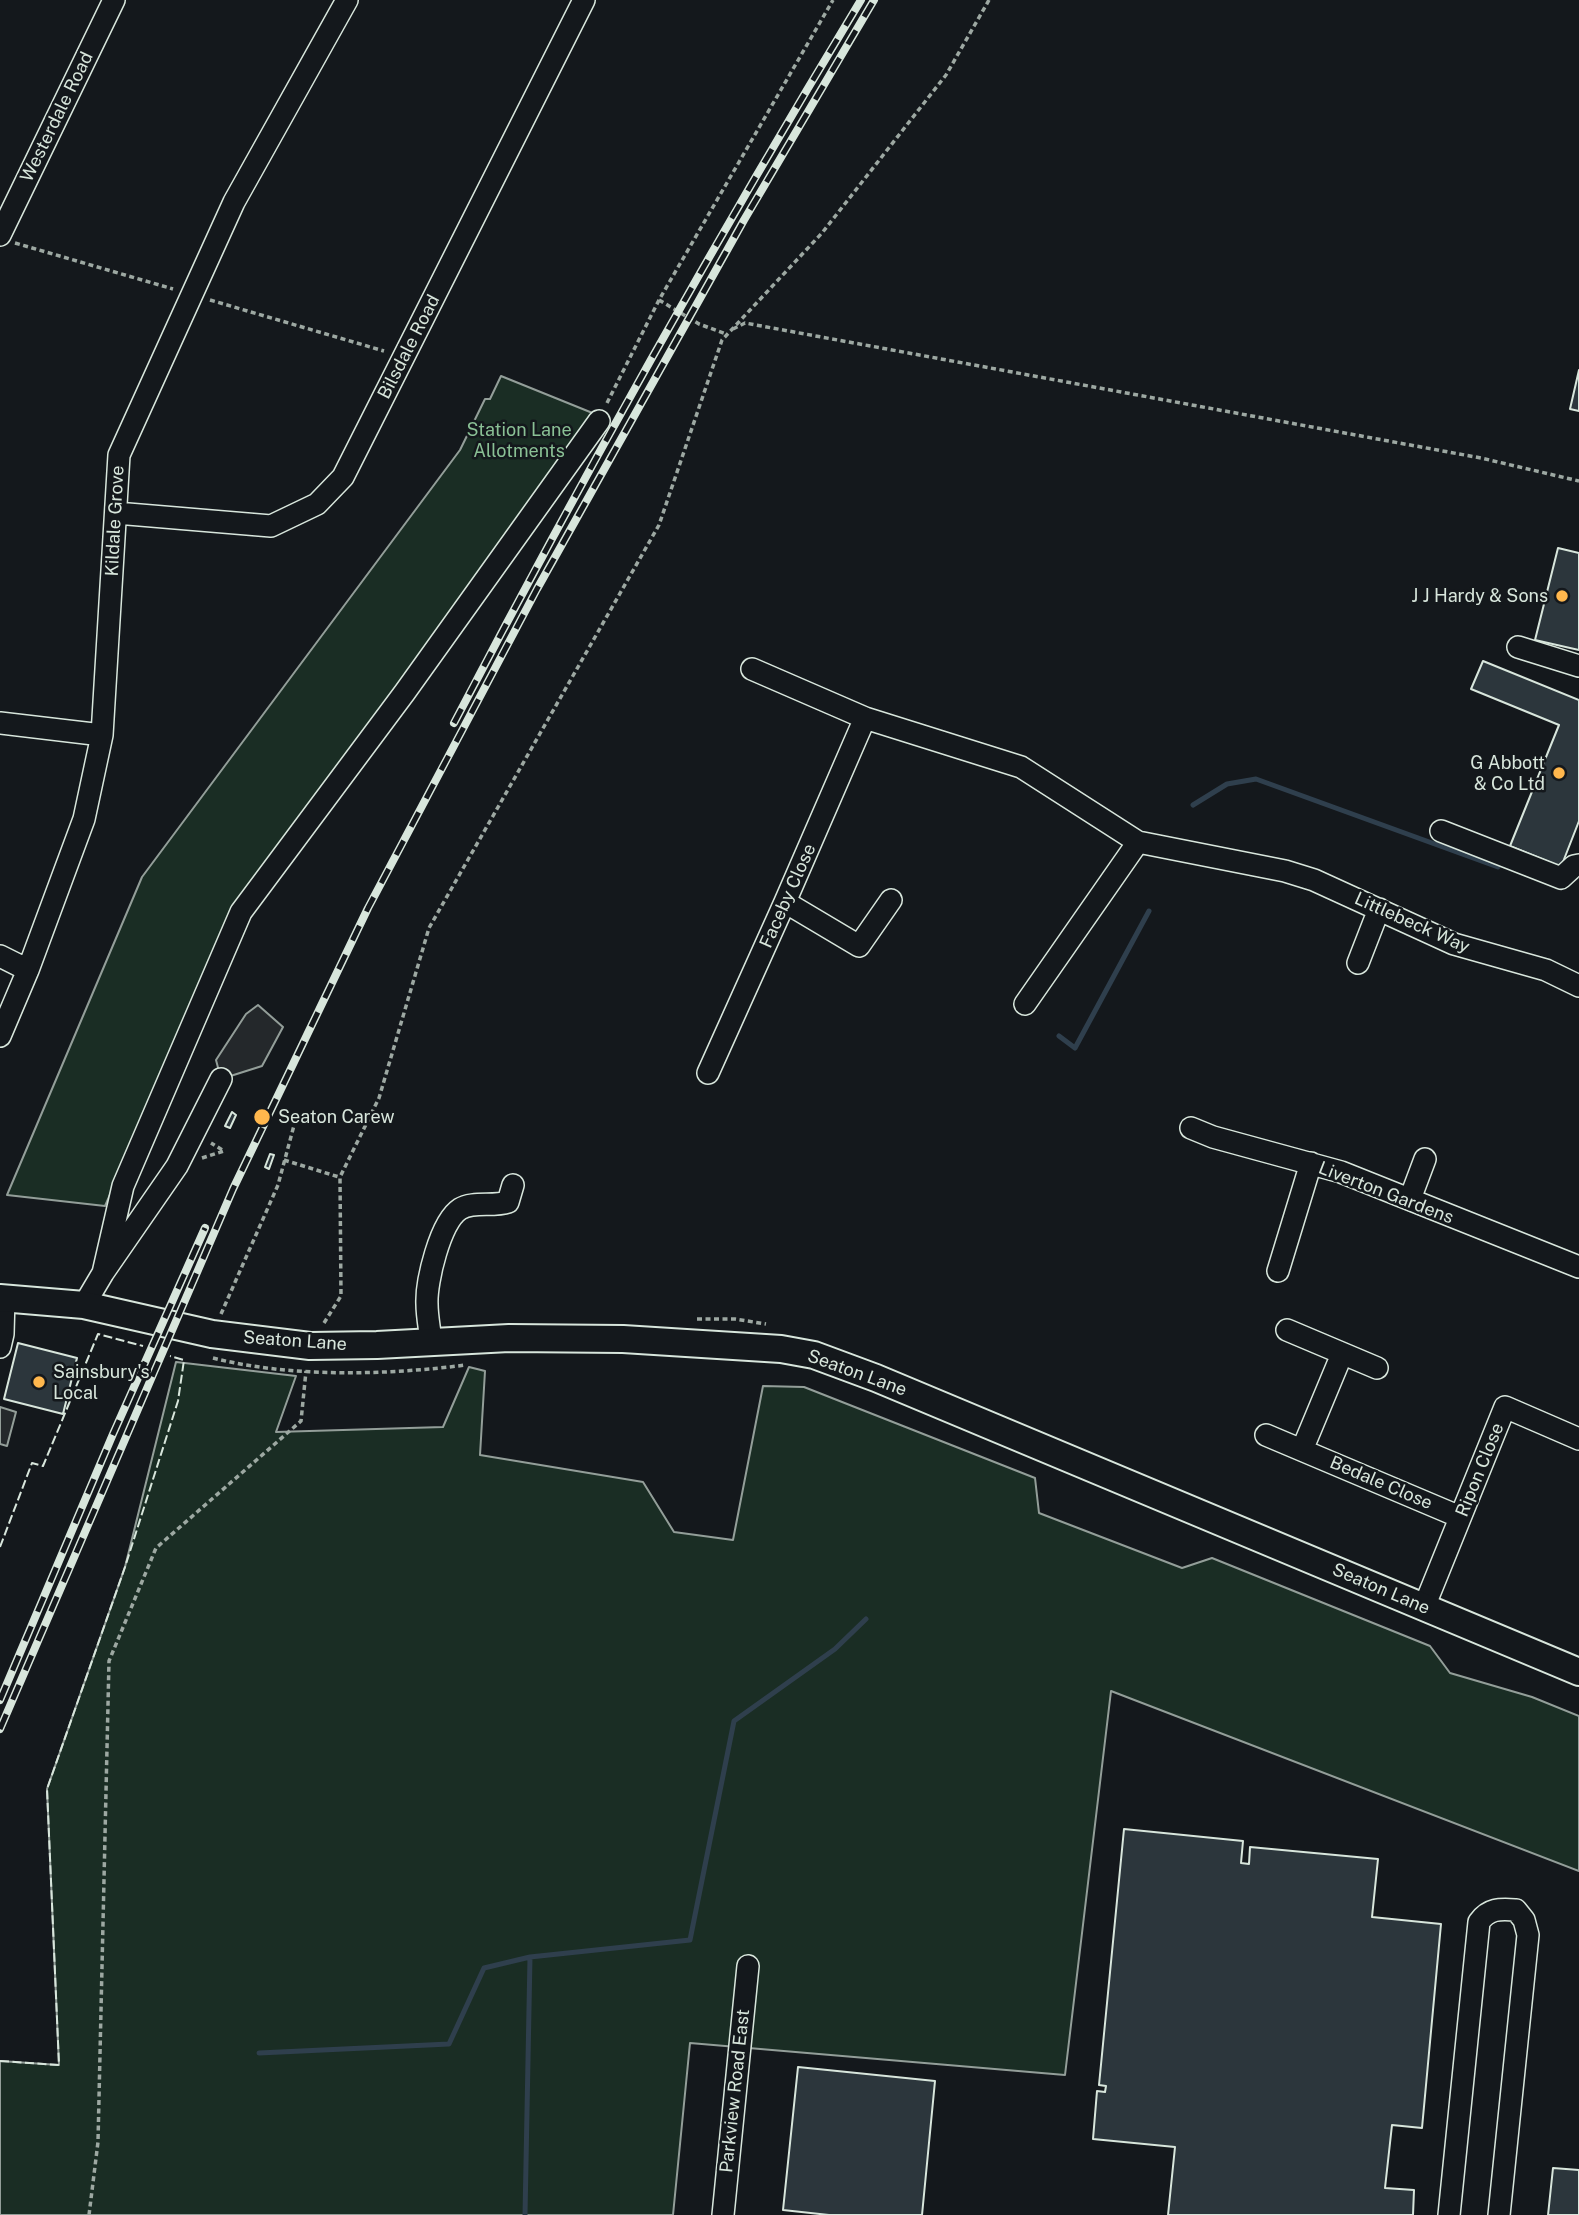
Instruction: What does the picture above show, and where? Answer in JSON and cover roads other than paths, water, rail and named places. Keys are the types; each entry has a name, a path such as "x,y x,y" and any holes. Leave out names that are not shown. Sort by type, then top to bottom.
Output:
{"main road":[{"name":"Seaton Lane","path":"2,1298 85,1306 212,1334 310,1346 509,1338 623,1339 781,1349 814,1355 889,1383 1579,1672"}],"street":[{"name":"Westerdale Road","path":"0,235 114,0"},
{"name":"Kildale Grove","path":"0,1036 28,970 84,819 103,735 119,455 233,202 347,0"},
{"name":"Bilsdale Road","path":"116,513 271,526 317,504 343,477 584,0"},
{"path":"103,1273 123,1186 241,912 405,692 598,421"},
{"path":"1518,647 1579,666"},
{"path":"751,669 865,718 1021,766 1138,842 1025,1004"},
{"name":"Faceby Close","path":"708,1073 865,718"},
{"path":"0,723 103,735"},
{"path":"1441,831 1561,878 1574,866 1579,865"},
{"name":"Littlebeck Way","path":"1138,842 1285,871 1314,880 1454,944 1546,970 1579,986"},
{"path":"785,902 859,946 891,900"},
{"path":"1358,963 1379,909"},
{"path":"0,956 28,970"},
{"path":"85,1306 103,1273 177,1166 221,1079"},
{"name":"Liverton Gardens","path":"1191,1128 1213,1137 1341,1172 1579,1267"},
{"path":"1410,1199 1425,1159"},
{"path":"1278,1271 1311,1163"},
{"path":"431,1342 426,1302 431,1269 450,1219 461,1208 508,1202 513,1185"},
{"path":"0,1347 3,1334 2,1298"},
{"path":"1287,1330 1377,1368"},
{"path":"1302,1450 1342,1354"},
{"name":"Ripon Close","path":"1424,1607 1506,1407 1579,1439"},
{"name":"Bedale Close","path":"1266,1435 1461,1517"},
{"path":"1449,2215 1479,1922 1485,1913 1497,1909 1516,1910 1524,1920 1528,1935 1499,2215"},
{"name":"Parkview Road East","path":"723,2215 748,1966"}],"waterway":[{"path":"1193,805 1227,784 1256,779 1498,867"},
{"path":"1059,1036 1075,1048 1149,911"},
{"path":"530,1957 690,1940 734,1721 835,1649 866,1619"},
{"path":"259,2053 449,2044 484,1968 530,1957 525,2215"}],"railway":[{"path":"454,723 652,358 861,0"},
{"path":"0,1729 233,1189 368,908 537,589 744,220 874,0"},
{"path":"0,1700 113,1434 205,1228"}],"place":[{"name":"J J Hardy & Sons","path":"1562,596"},
{"name":"G Abbott & Co Ltd","path":"1559,773"},
{"name":"Seaton Carew","path":"262,1117"},
{"name":"Sainsbury's Local","path":"39,1382"}],"park label":[{"name":"Station Lane Allotments","path":"519,440"}]}
